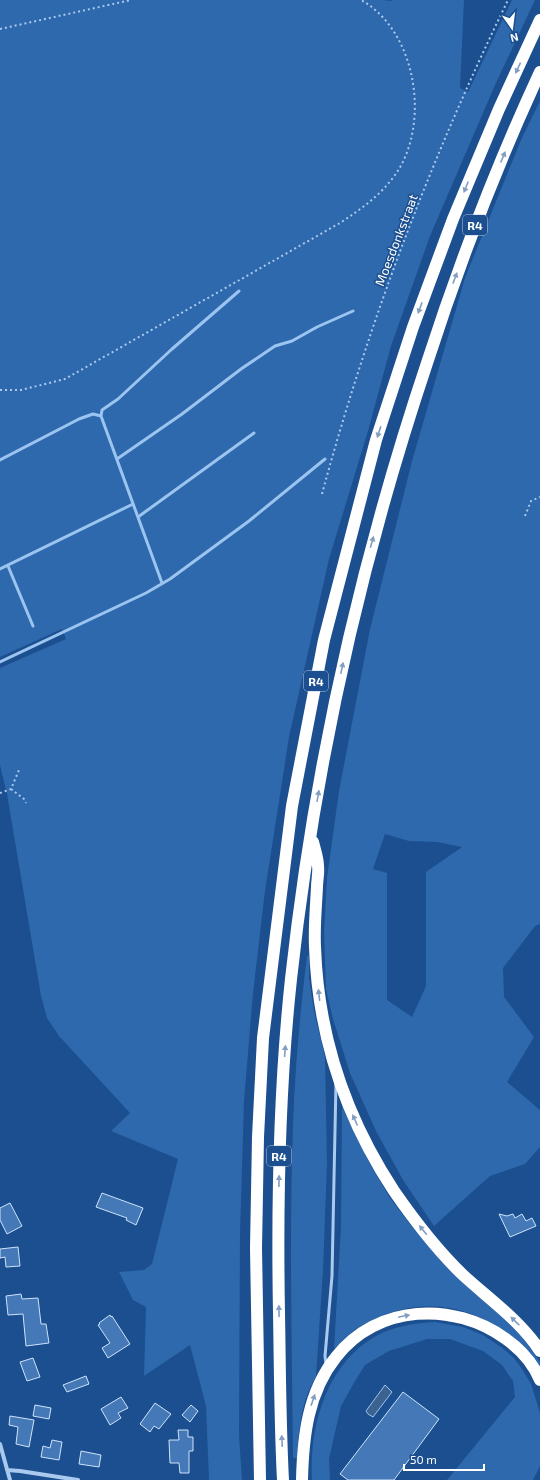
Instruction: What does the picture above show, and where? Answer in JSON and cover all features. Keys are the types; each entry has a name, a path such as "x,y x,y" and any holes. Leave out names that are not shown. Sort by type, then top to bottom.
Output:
{"highway":[{"name":"R4","path":"260,1480 256,1248 258,1137 263,1038 292,806 324,640 376,440 413,327 453,219 499,109 540,20"},
{"name":"R4","path":"284,1480 280,1412 279,1149 291,980 311,834 330,726 347,644 371,547 400,444 452,285 516,125 540,72"},
{"path":"311,834 318,866 314,934 320,1008 337,1074 357,1125 394,1191 438,1248 462,1274 518,1324 540,1351"},
{"path":"302,1480 302,1457 306,1424 318,1385 337,1356 350,1342 368,1329 398,1317 419,1313 438,1313 478,1322 497,1332 515,1346 530,1362 540,1380"}],"street":[{"path":"0,1444 10,1480"},
{"path":"8,1470 20,1470 78,1480"}],"lane":[{"path":"327,1370 325,1356 332,1276 335,1088 337,1074"}],"path":[{"path":"0,29 131,0"},
{"path":"0,390 21,390 65,379 340,222 362,209 375,198 396,174 408,147 413,130 415,92 403,48 394,32 381,16 361,0"},
{"name":"Moesdonkstraat","path":"322,494 338,434 384,295 445,138 508,0"},
{"path":"525,516 531,501 540,497"},
{"path":"0,793 11,789 19,770"},
{"path":"11,789 24,799 26,804"}],"shaded area":[{"path":"0,0 464,0 460,88 468,92 512,0 535,0 495,85 430,236 391,346 368,431 329,559 289,737 265,891 253,993 244,1101 240,1233 239,1435 242,1480 209,1480 206,1406 190,1345 144,1376 146,1307 133,1300 119,1272 144,1270 152,1264 178,1159 111,1131 130,1113 59,1036 47,1018 41,996 7,794 0,765 0,668 66,639 62,629 0,657"},
{"path":"540,101 540,924 535,926 503,968 504,997 534,1037 507,1082 540,1110 540,1147 525,1164 490,1176 434,1226 403,1180 376,1131 350,1073 333,1019 326,989 324,932 327,878 339,791 370,629 412,461 465,278 521,140","holes":["385,834 409,841 437,842 462,847 426,872 426,986 412,1017 387,1000 387,873 373,869"]},
{"path":"307,956 309,956 309,978 314,1011 325,1057 327,1164 323,1270 316,1377 304,1406 297,1458 293,1458 291,1292 292,1167 296,1062"},
{"path":"342,1107 370,1164 390,1198 412,1227 463,1283 508,1322 523,1338 540,1362 540,1370 520,1345 499,1328 480,1317 461,1310 441,1307 420,1307 400,1310 379,1317 356,1329 334,1349 341,1227"},
{"path":"435,1322 463,1327 483,1335 514,1358 522,1369 531,1384 540,1413 540,1466 533,1480 447,1480 515,1397 513,1381 502,1365 483,1351 450,1339 427,1339 389,1351 365,1365 341,1406 329,1459 330,1480 312,1480 314,1439 318,1419 324,1399 333,1380 344,1363 359,1348 376,1336 405,1326"},
{"path":"385,1385 392,1392 373,1417 366,1411"}],"building":[{"path":"102,1193 143,1208 136,1225 126,1220 127,1218 96,1207"},
{"path":"10,1203 22,1226 7,1234 0,1220 0,1208"},
{"path":"499,1214 507,1216 513,1214 515,1218 522,1214 526,1221 532,1218 536,1226 510,1237"},
{"path":"18,1247 20,1266 6,1267 5,1257 0,1258 0,1249"},
{"path":"21,1294 22,1299 38,1298 41,1324 46,1324 49,1343 26,1346 23,1314 8,1315 6,1296"},
{"path":"110,1315 130,1344 108,1358 102,1348 110,1343 98,1325"},
{"path":"33,1358 40,1377 27,1381 20,1362"},
{"path":"86,1376 89,1384 67,1392 63,1385"},
{"path":"403,1392 439,1419 394,1480 348,1480 340,1474"},
{"path":"121,1397 128,1408 118,1413 121,1418 110,1425 101,1409"},
{"path":"155,1403 171,1414 159,1429 154,1426 150,1432 140,1424"},
{"path":"35,1405 51,1408 49,1419 33,1416"},
{"path":"191,1405 198,1411 190,1422 182,1415"},
{"path":"10,1416 34,1420 29,1447 16,1444 18,1427 9,1425"},
{"path":"178,1430 188,1430 188,1437 193,1437 193,1451 189,1451 189,1473 180,1473 179,1463 170,1463 169,1440 179,1440"},
{"path":"52,1440 62,1442 59,1460 41,1457 43,1446 50,1448"},
{"path":"81,1451 101,1455 99,1467 79,1464"}],"waterway":[{"path":"162,583 101,416 102,410 118,399 172,349 239,291"},
{"path":"117,459 182,414 241,369 275,346 292,341 317,327 353,311"},
{"path":"0,460 79,419 93,414 101,416"},
{"path":"138,517 254,433"},
{"path":"0,662 146,593 170,579 249,521 325,459"},
{"path":"0,569 133,504"},
{"path":"8,566 33,626"}]}
